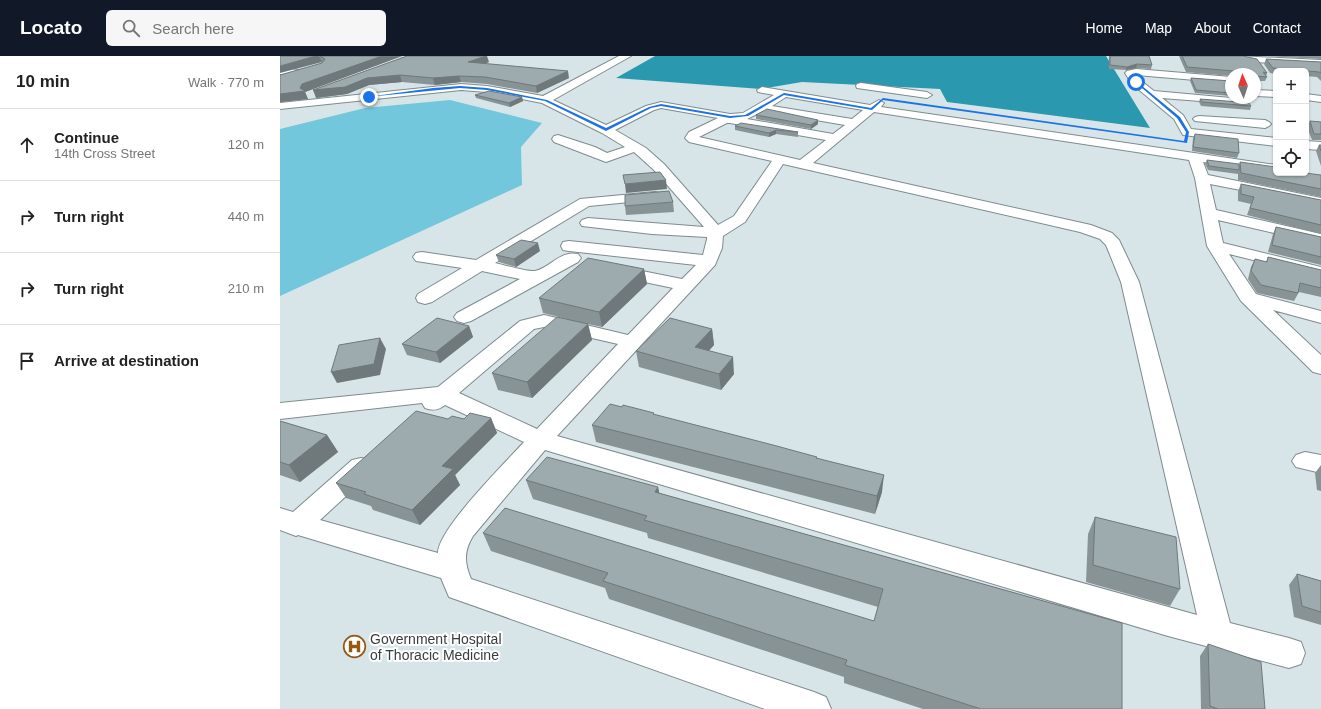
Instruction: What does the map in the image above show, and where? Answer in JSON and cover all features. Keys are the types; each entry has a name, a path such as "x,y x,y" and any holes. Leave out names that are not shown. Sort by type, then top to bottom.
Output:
{"street":[{"path":"546,100 626,56"},
{"path":"1242,56 1254,59 1321,63"},
{"path":"280,71 302,72 280,78"},
{"path":"1225,79 1136,72 1130,73 1136,82 1179,117 1265,124"},
{"path":"1136,82 1225,89"},
{"path":"861,86 881,99 1189,158 1273,169"},
{"path":"282,106 460,87 487,89 546,100 606,130 635,148 659,167 682,193 716,233 715,244 709,261 540,440 463,528 452,547 452,569 460,588 814,709"},
{"path":"762,90 784,90 881,99 928,100"},
{"path":"784,90 746,116 728,118 693,135 691,138 802,166 1085,228 1106,236 1113,243 1130,282 1217,634"},
{"path":"282,106 320,92"},
{"path":"1261,93 1273,94"},
{"path":"1150,94 1225,100"},
{"path":"1309,97 1321,99"},
{"path":"802,166 855,124 881,99"},
{"path":"606,130 650,108 661,105 837,138"},
{"path":"1163,105 1244,111"},
{"path":"761,107 855,124"},
{"path":"1179,117 1189,158 1202,178 1216,246 1248,297 1321,367"},
{"path":"1184,138 1245,138 1273,142"},
{"path":"1241,164 1245,138"},
{"path":"558,139 590,150 606,158 635,148"},
{"path":"1309,145 1321,146"},
{"path":"588,222 652,229 716,233 740,219 779,160"},
{"path":"1202,178 1321,202"},
{"path":"425,298 481,266 585,202 682,193"},
{"path":"1209,213 1321,239"},
{"path":"1216,246 1321,272"},
{"path":"464,318 537,277 570,252 709,261"},
{"path":"422,257 481,266 537,277"},
{"path":"603,268 686,285"},
{"path":"1248,297 1321,316"},
{"path":"419,415 442,394 527,325 544,322 634,342"},
{"path":"280,411 442,394 540,440 1168,622 1289,653"},
{"path":"288,522 378,452"},
{"path":"288,522 452,569"}],"shaded area":[{"path":"655,56 1106,56 1150,128 947,102 940,89 802,82 761,89 616,78"},
{"path":"450,100 542,123 521,147 522,185 280,296 280,129 365,108"}],"building":[{"path":"280,56 316,56 280,66"},
{"path":"320,56 382,56 302,84 300,88 305,91 280,94 280,75 322,63 325,59"},
{"path":"407,56 486,56 468,62 568,71 536,86 485,77 459,76 433,78 400,75 367,78 345,87 313,90"},
{"path":"1110,56 1149,56 1152,65 1137,64 1127,67 1110,65"},
{"path":"1182,56 1243,56 1257,59 1267,73 1263,72 1267,77 1261,76 1261,68 1225,68 1225,70 1187,67"},
{"path":"1266,59 1321,62 1321,73 1309,71 1309,68 1273,68"},
{"path":"1191,78 1225,81 1225,92 1196,90"},
{"path":"489,91 522,97 509,103 475,95"},
{"path":"1200,99 1225,101 1225,104 1202,102"},
{"path":"1226,104 1250,104 1251,106"},
{"path":"767,109 818,120 811,125 756,115"},
{"path":"1310,121 1321,122 1321,134 1314,134"},
{"path":"741,123 798,132 776,130 769,133 735,126"},
{"path":"1195,134 1238,139 1239,153 1193,147"},
{"path":"1207,160 1239,164 1239,170 1209,166"},
{"path":"1240,162 1273,167 1273,176 1309,176 1309,174 1321,175 1321,189 1241,173"},
{"path":"660,172 666,180 625,184 623,175"},
{"path":"1241,184 1321,200 1321,225 1250,208 1254,197 1241,194"},
{"path":"669,191 673,202 625,206 625,195"},
{"path":"1276,227 1321,237 1321,257 1272,245"},
{"path":"521,240 538,243 514,259 496,255"},
{"path":"1268,257 1321,270 1321,288 1300,283 1298,293 1261,285 1251,271 1255,259 1267,262"},
{"path":"588,258 644,269 599,312 539,298"},
{"path":"557,317 588,324 527,382 492,373"},
{"path":"437,318 469,326 436,352 402,344"},
{"path":"670,318 712,329 695,347 733,357 719,374 636,351"},
{"path":"380,338 374,364 331,372 339,345"},
{"path":"610,404 622,407 623,405 654,413 653,414 884,475 877,496 592,425"},
{"path":"416,411 448,419 452,416 464,419 470,413 491,418 442,466 453,469 412,510 364,494 366,492 336,483"},
{"path":"280,421 327,435 289,465 280,462"},
{"path":"547,457 658,487 655,492 1122,623 1122,709 981,709 845,665 847,660 603,581 608,573 483,533 505,508 874,621 883,589 644,520 647,516 526,480"},
{"path":"1095,517 1176,537 1180,589 1093,565"},
{"path":"1297,574 1321,581 1321,612 1302,606"},
{"path":"1208,644 1261,662 1265,709 1218,709 1210,706"}],"place":[{"name":"Government Hospital of Thoracic Medicine","path":"354,647"}],"route":[{"path":"369,97 460,87 504,91 546,100 606,130 654,106 661,105 730,117 741,117 746,116 784,94 872,109 883,99 1186,142 1187,132 1179,117 1136,82"}]}
